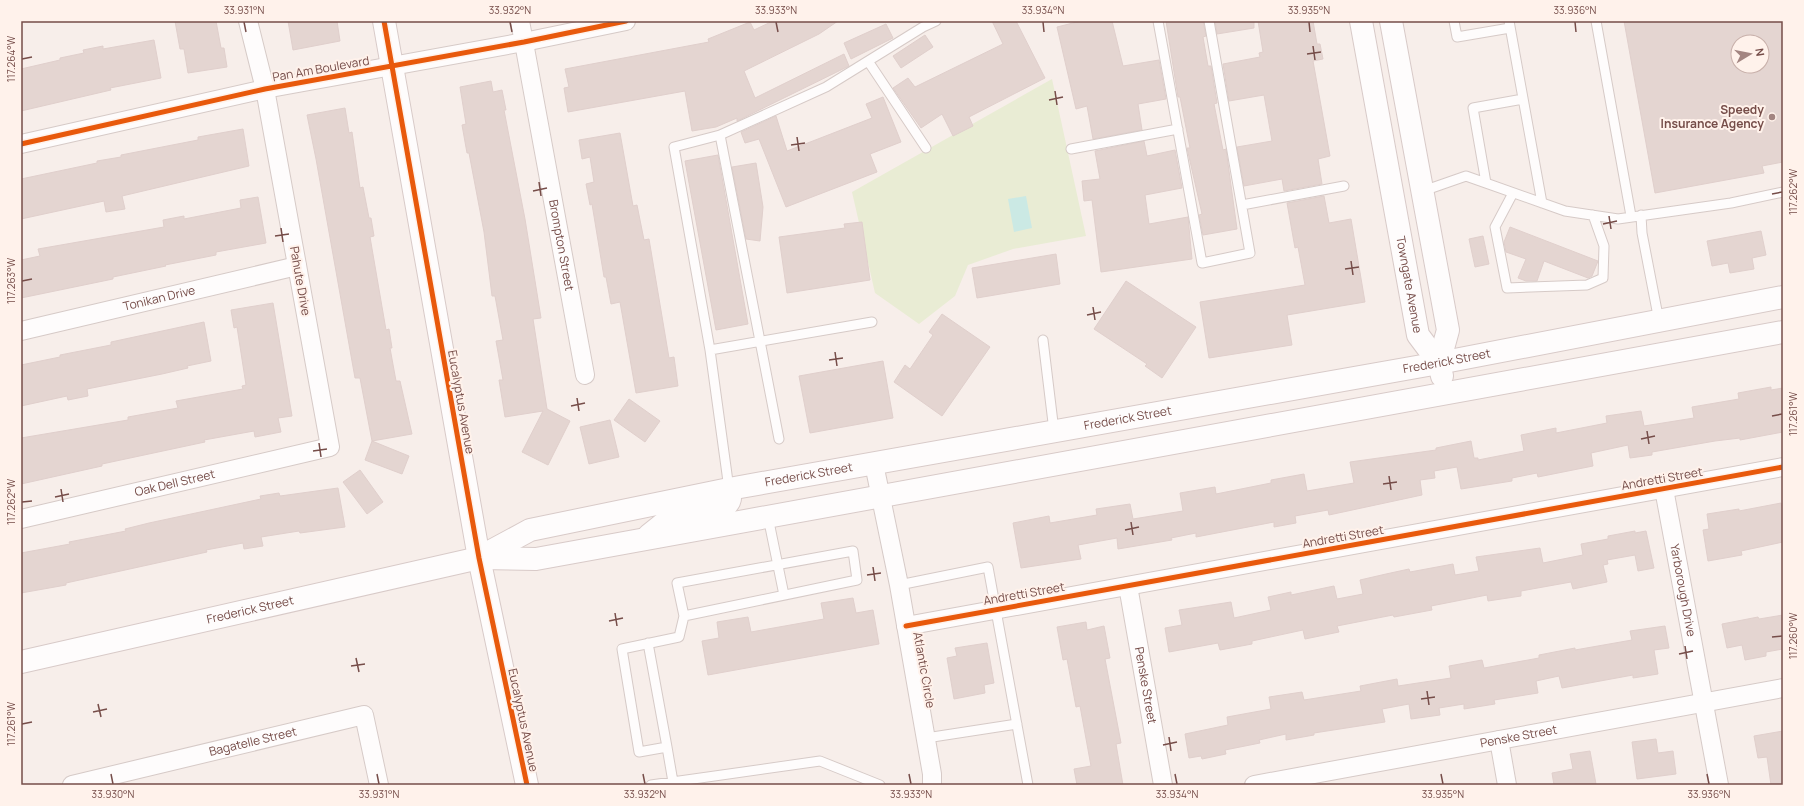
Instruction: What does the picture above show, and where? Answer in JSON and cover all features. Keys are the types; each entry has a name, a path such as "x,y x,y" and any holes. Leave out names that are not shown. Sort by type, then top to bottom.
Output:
{"main road":[{"name":"Eucalyptus Avenue","path":"384,21 479,558 527,785"},
{"name":"Towngate Avenue","path":"1361,21 1418,336 1439,363"},
{"path":"1378,21 1383,49 1400,66"},
{"path":"1391,21 1448,330 1439,363 1445,393"},
{"name":"Frederick Street","path":"479,558 530,530 729,489 1439,363 1783,297"},
{"name":"Frederick Street","path":"21,662 479,558 536,559 1783,332"},
{"path":"961,481 969,470 979,465 1044,450 1051,442 1054,431"},
{"path":"643,539 669,519 725,506 729,503 731,498 729,489"}],"street":[{"name":"Pahute Drive","path":"248,21 265,89 330,447"},
{"name":"Brompton Street","path":"520,21 585,375"},
{"name":"Pan Am Boulevard","path":"21,144 265,89 524,42 626,21"},
{"name":"Tonikan Drive","path":"21,331 297,266"},
{"name":"Oak Dell Street","path":"21,519 330,447"},
{"name":"Atlantic Circle","path":"874,464 899,585 932,774 932,785"},
{"name":"Andretti Street","path":"906,626 1783,467"},
{"name":"Yarborough Drive","path":"1664,489 1720,785"},
{"name":"Penske Street","path":"1128,586 1163,785"},
{"name":"Penske Street","path":"1254,785 1294,781 1499,740 1783,688"},
{"name":"Bagatelle Street","path":"72,785 364,715 379,785"},
{"path":"1499,740 1507,785"}],"lane":[{"path":"729,489 710,350 674,147 720,135 826,87 923,27 936,21"},
{"path":"1158,21 1202,263 1250,253 1209,21"},
{"path":"1454,21 1457,37 1509,24 1542,203"},
{"path":"1596,21 1631,216"},
{"path":"868,61 926,148"},
{"path":"1486,183 1473,108 1523,99"},
{"path":"1071,149 1178,129"},
{"path":"720,135 779,439"},
{"path":"1423,192 1466,176 1565,211 1618,218 1731,203 1783,192"},
{"path":"1242,205 1344,186"},
{"path":"1513,193 1495,227 1508,288 1587,285 1603,278 1604,246 1593,215"},
{"path":"1641,215 1642,233 1659,321"},
{"path":"710,350 760,340 872,322"},
{"path":"1043,340 1054,431"},
{"path":"768,517 784,595"},
{"path":"667,747 638,752 622,649 679,637 684,616 677,583 778,563 852,551 857,580 684,616"},
{"path":"899,585 988,567 1028,785"},
{"path":"648,643 673,782"},
{"path":"926,738 1017,724"},
{"path":"652,785 820,761 880,785"}],"green space":[{"path":"1052,79 1086,236 1013,249 968,265 955,296 919,324 875,293 852,192"}],"water":[{"path":"1026,196 1032,228 1014,232 1008,199"}],"building":[{"path":"175,21 216,21 221,48 224,48 227,67 188,73 184,49 180,49"},
{"path":"288,21 337,21 340,41 293,50"},
{"path":"773,21 838,21 819,34 744,71 755,98 844,54 849,66 737,121 737,118 716,127 692,131 685,91 568,112 564,88 569,87 565,69 709,42 708,39 750,22 754,30"},
{"path":"992,21 1016,21 1045,78 969,117 973,126 953,136 942,114 921,128 893,88 908,78 915,87 1003,44"},
{"path":"1081,21 1112,21 1123,66 1159,60 1166,99 1138,104 1142,130 1093,139 1087,106 1076,109 1057,27"},
{"path":"1166,21 1203,21 1206,36 1203,37 1208,66 1211,66 1217,103 1214,104 1223,150 1226,149 1237,229 1203,235 1199,215 1202,214 1187,148 1190,148 1180,97 1178,97"},
{"path":"1215,21 1254,21 1254,28 1217,34"},
{"path":"1258,21 1313,21 1317,44 1320,44 1323,59 1313,61 1330,156 1318,159 1322,184 1284,191 1282,179 1244,186 1237,147 1272,141 1264,95 1229,101 1223,64 1260,57 1259,53 1263,52"},
{"path":"1624,21 1782,21 1783,162 1762,166 1764,173 1655,193"},
{"path":"886,24 893,38 851,59 844,43"},
{"path":"925,35 933,47 901,68 893,56"},
{"path":"154,40 161,78 110,88 111,90 21,111 21,69 84,53 83,50 103,46 103,49"},
{"path":"491,81 493,92 502,90 506,110 504,110 525,219 541,318 533,319 547,409 570,421 548,465 522,452 543,411 505,417 499,380 503,380 496,341 503,340 495,296 492,296 484,232 469,153 467,153 462,125 466,124 460,87"},
{"path":"883,97 901,142 870,154 877,172 786,207 759,139 745,143 741,132 776,116 787,151 872,118 866,104"},
{"path":"345,108 349,133 352,132 360,188 363,187 369,218 371,218 374,236 370,237 386,330 389,329 392,348 390,348 396,381 400,381 412,434 372,441 360,378 355,378 307,115"},
{"path":"243,129 249,166 122,196 125,209 106,212 104,201 21,219 21,179 97,163 97,161 121,157 121,155 198,140 198,137"},
{"path":"620,133 633,206 637,205 644,240 649,239 669,358 674,357 678,386 636,393 620,302 611,304 606,277 604,277 592,204 590,205 586,184 594,182 590,157 582,159 579,140"},
{"path":"1144,141 1147,156 1175,150 1182,188 1145,195 1149,224 1188,217 1192,259 1101,272 1092,200 1084,201 1082,181 1100,179 1095,151"},
{"path":"718,155 748,324 716,330 685,161"},
{"path":"756,163 763,207 760,241 746,239 732,167"},
{"path":"1324,196 1329,223 1351,219 1365,302 1287,315 1292,345 1209,358 1200,302 1305,285 1298,247 1295,248 1287,203"},
{"path":"258,197 266,243 216,252 216,255 113,277 113,279 21,298 21,260 40,256 38,249 164,227 163,220 184,216 184,219 241,208 240,200"},
{"path":"862,222 870,280 787,293 779,237 845,228 844,224"},
{"path":"1510,227 1598,261 1592,276 1588,278 1544,261 1537,281 1526,281 1518,278 1526,259 1506,252 1504,242"},
{"path":"1761,231 1766,255 1752,258 1754,269 1730,273 1728,263 1712,266 1707,241"},
{"path":"1483,236 1489,264 1475,267 1469,239"},
{"path":"1056,254 1060,284 977,298 972,268"},
{"path":"1126,281 1196,327 1162,378 1145,366 1147,364 1094,329"},
{"path":"273,303 292,416 278,418 281,432 255,437 254,431 204,440 205,442 102,464 102,466 21,484 21,438 128,420 128,417 178,408 176,401 243,389 242,386 246,385 237,327 234,328 231,310"},
{"path":"942,314 990,347 942,416 894,382 905,365 910,369 933,335 929,332"},
{"path":"204,322 211,361 187,366 188,368 162,374 87,389 88,396 68,400 67,396 21,406 21,365 60,357 60,355 111,345 111,342"},
{"path":"883,361 893,418 810,433 799,376"},
{"path":"1771,387 1771,390 1783,388 1783,432 1740,440 1740,438 1715,441 1652,452 1652,455 1630,458 1628,445 1591,453 1593,466 1538,477 1537,473 1512,478 1512,481 1461,489 1457,467 1434,471 1435,478 1420,480 1422,495 1329,515 1328,510 1295,516 1296,523 1274,527 1274,522 1196,537 1196,533 1171,538 1172,540 1118,549 1117,538 1078,545 1081,559 1021,568 1013,523 1049,516 1050,523 1097,515 1096,509 1130,504 1133,519 1183,511 1180,493 1215,487 1216,494 1271,483 1271,480 1304,474 1307,491 1354,483 1350,462 1436,450 1436,448 1471,441 1474,458 1478,458 1478,460 1524,451 1521,435 1556,428 1556,433 1607,423 1606,416 1641,411 1644,426 1694,418 1692,407 1739,399 1738,393"},
{"path":"629,399 660,421 645,442 614,420"},
{"path":"610,420 619,457 589,464 580,427"},
{"path":"372,441 409,456 402,474 365,460"},
{"path":"360,470 383,502 367,514 343,482"},
{"path":"338,488 345,527 300,533 299,531 261,537 263,546 244,549 243,543 206,550 207,552 66,583 66,585 21,593 21,553 70,544 69,542 126,531 125,529 149,523 261,499 260,496 279,493 280,496"},
{"path":"1781,503 1783,512 1783,542 1741,551 1742,555 1708,561 1703,530 1709,529 1707,514 1739,509 1739,511"},
{"path":"1635,531 1635,533 1646,531 1654,568 1638,571 1635,555 1607,560 1608,564 1603,565 1607,582 1573,589 1571,582 1521,591 1521,596 1488,601 1487,595 1431,606 1432,610 1394,617 1393,615 1337,626 1339,632 1305,639 1303,630 1252,641 1252,644 1220,650 1218,643 1169,652 1165,628 1182,625 1179,610 1231,602 1234,618 1271,610 1268,597 1291,592 1291,595 1334,586 1337,599 1363,594 1360,580 1409,569 1410,572 1453,564 1455,575 1479,571 1476,557 1540,548 1543,563 1583,555 1581,544 1608,539 1608,536"},
{"path":"853,598 856,613 873,610 879,644 708,675 702,641 719,638 717,622 748,617 751,632 824,619 821,603"},
{"path":"1783,615 1783,649 1766,652 1766,656 1745,660 1742,645 1727,648 1722,624 1758,617 1759,619"},
{"path":"1086,622 1087,630 1104,626 1110,658 1105,659 1121,743 1116,744 1123,785 1077,785 1074,769 1091,766 1080,706 1076,707 1067,659 1063,660 1057,627"},
{"path":"1665,626 1669,648 1654,650 1658,674 1633,678 1633,675 1562,688 1559,676 1536,681 1538,693 1494,700 1495,704 1464,709 1464,704 1439,708 1440,715 1411,719 1409,704 1382,709 1385,722 1314,733 1314,735 1286,740 1286,734 1259,740 1260,743 1225,750 1226,754 1202,759 1201,756 1189,758 1185,734 1228,725 1227,717 1271,709 1269,697 1302,692 1304,700 1361,691 1360,686 1397,679 1398,686 1451,678 1449,666 1482,660 1484,668 1539,658 1539,655 1575,648 1575,650 1632,640 1630,631"},
{"path":"987,643 994,683 984,685 985,693 954,699 947,658 957,656 955,648"},
{"path":"1783,731 1783,785 1771,785 1767,757 1758,758 1754,736"},
{"path":"1656,739 1658,753 1673,751 1676,774 1637,779 1632,742"},
{"path":"1590,751 1596,784 1554,785 1552,773 1573,769 1570,754"}],"cycle path":[{"path":"384,21 479,558 527,785"},
{"path":"21,144 265,89 524,42 626,21"},
{"path":"906,626 1783,467"}],"place":[{"name":"Speedy Insurance Agency","path":"1772,117"}]}
